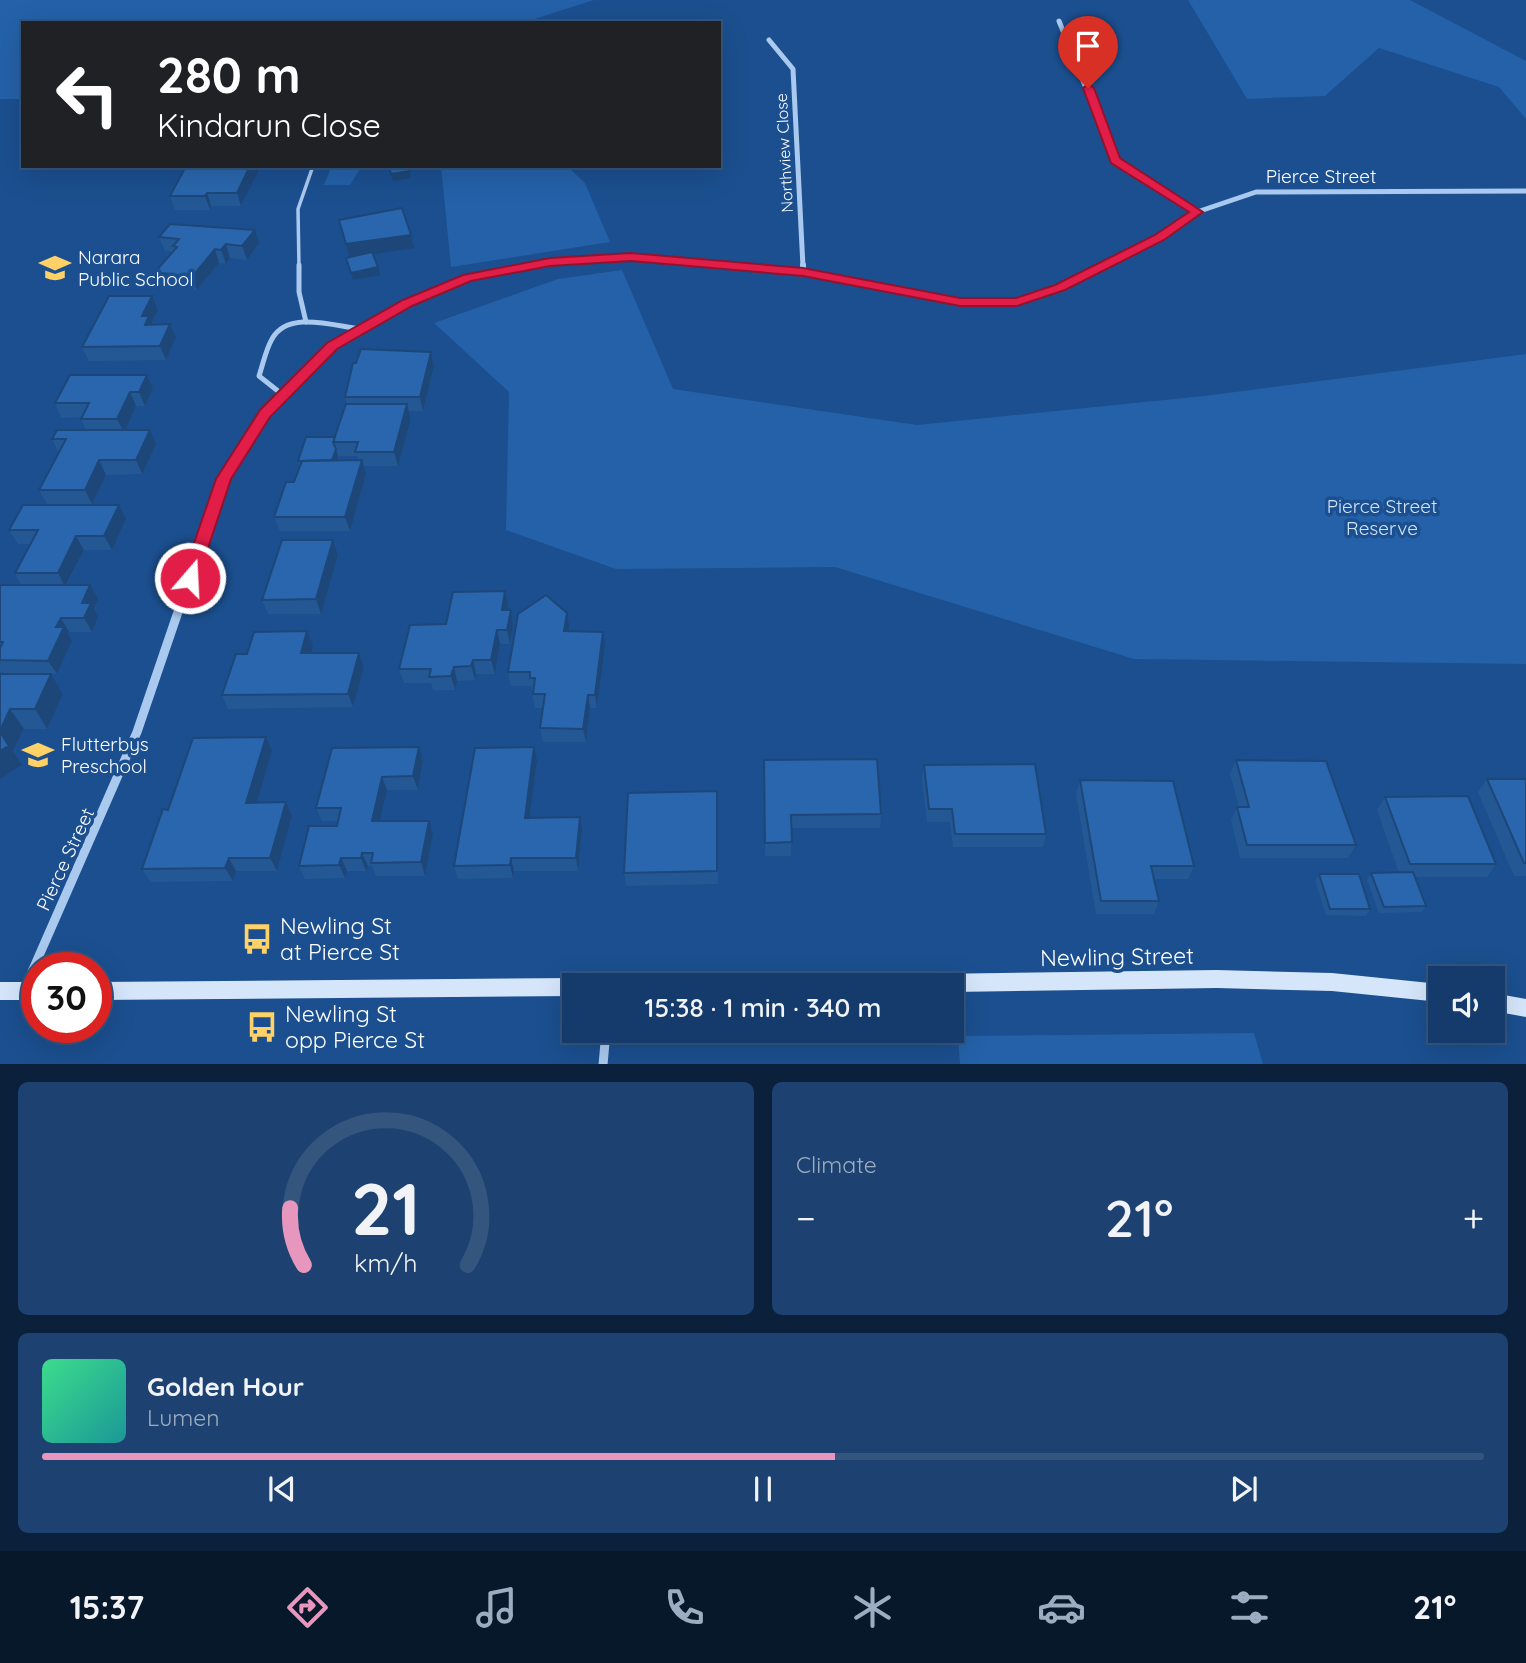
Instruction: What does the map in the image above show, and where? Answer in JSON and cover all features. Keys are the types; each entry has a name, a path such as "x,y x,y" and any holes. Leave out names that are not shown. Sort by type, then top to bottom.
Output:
{"street":[{"path":"1059,22 1115,160 1197,212"},
{"name":"Northview Close","path":"769,40 793,69 803,272"},
{"name":"Pierce Street","path":"46,952 137,732 223,479 265,413 332,346 407,303 467,278 550,262 631,257 803,272 960,302 1017,302 1060,288 1160,238 1197,212 1256,192 1526,191"},
{"name":"Newling Street","path":"964,983 1217,979 1332,982 1428,992"},
{"path":"112,991 562,987"},
{"path":"0,991 21,991"},
{"path":"1505,1004 1526,1008"},
{"path":"603,1064 605,1043"}],"lane":[{"path":"306,321 299,292 298,209 312,168"},
{"path":"283,395 259,376 272,338 286,324 306,321 361,329"}],"green space":[{"path":"0,0 594,0 528,21 21,21 21,99 0,99"},
{"path":"1188,0 1410,0 1526,61 1526,119 1499,87 1379,48 1325,96 1247,99"},
{"path":"331,168 361,168 350,185 324,185"},
{"path":"441,168 569,168 585,183 610,242 451,267"},
{"name":"Pierce Street Reserve","path":"622,270 673,389 917,425 1204,396 1526,354 1526,664 1134,659 835,567 616,569 506,530 509,392 434,323 558,279"},
{"path":"1254,1033 1263,1064 960,1064 958,1043 964,1043 964,1036"}],"building":[{"path":"185,168 249,168 237,193 170,196"},
{"path":"390,168 409,168 410,171 391,174"},
{"path":"402,208 411,235 346,244 339,220"},
{"path":"170,224 255,230 242,246 226,244 221,250 215,249 192,277 155,272 177,247 173,246 179,239 159,237"},
{"path":"372,252 378,267 351,273 346,258"},
{"path":"109,296 152,296 142,316 149,316 145,325 170,324 160,346 82,347"},
{"path":"361,349 431,352 420,397 345,397 353,363 356,363"},
{"path":"70,375 147,375 139,392 130,392 117,419 81,419 89,403 55,403"},
{"path":"346,404 407,404 394,452 355,452 358,442 333,442"},
{"path":"57,430 150,430 136,460 99,460 85,490 39,490 66,439 52,439"},
{"path":"306,437 335,437 333,442 336,449 332,460 298,461"},
{"path":"362,460 345,517 274,517 286,482 294,482 302,461"},
{"path":"23,505 119,505 104,536 76,536 58,573 15,573 38,530 9,530"},
{"path":"282,540 333,540 316,599 262,600"},
{"path":"0,585 90,585 82,603 91,603 84,618 61,618 56,627 64,627 48,661 0,660 3,642 0,642"},
{"path":"505,591 502,610 511,610 507,630 497,630 491,660 473,660 471,666 454,667 451,676 429,677 431,669 399,669 410,625 446,624 453,592"},
{"path":"546,595 567,613 564,631 603,632 595,695 588,695 583,729 540,728 545,694 533,694 535,678 530,678 530,672 508,672 518,614"},
{"path":"307,631 301,653 359,653 348,694 222,695 236,654 247,654 254,632"},
{"path":"0,674 51,674 35,709 10,709 0,731"},
{"path":"0,732 9,746 0,751"},
{"path":"266,737 246,803 286,802 270,858 229,858 225,868 142,869 163,809 168,810 193,738"},
{"path":"419,747 413,776 382,777 372,821 429,821 421,862 371,863 373,853 362,853 361,858 341,858 339,865 299,866 309,826 337,826 341,808 316,808 332,748"},
{"path":"534,747 525,818 580,817 576,858 511,858 510,865 454,866 475,748"},
{"path":"877,759 881,814 791,815 792,842 765,843 764,760"},
{"path":"1236,760 1326,761 1356,845 1247,845 1237,807 1249,807"},
{"path":"1035,764 1046,834 955,834 952,809 929,809 924,765"},
{"path":"1487,779 1526,779 1526,863 1524,863"},
{"path":"1080,780 1173,781 1194,866 1151,866 1159,901 1101,901"},
{"path":"717,791 717,871 624,873 628,793"},
{"path":"1468,796 1496,864 1410,864 1385,797"},
{"path":"1413,872 1426,906 1384,907 1371,873"},
{"path":"1319,874 1359,874 1370,909 1330,909"}],"place":[{"name":"Narara Public School","path":"55,268"},
{"name":"Flutterbys Preschool","path":"38,755"},
{"name":"Newling St at Pierce St","path":"257,939"},
{"name":"Newling St opp Pierce St","path":"262,1027"}],"route":[{"path":"190,578 223,479 265,413 332,346 407,303 467,278 550,262 631,257 803,272 960,302 1017,302 1060,288 1160,238 1197,212 1115,160 1088,88"}]}
